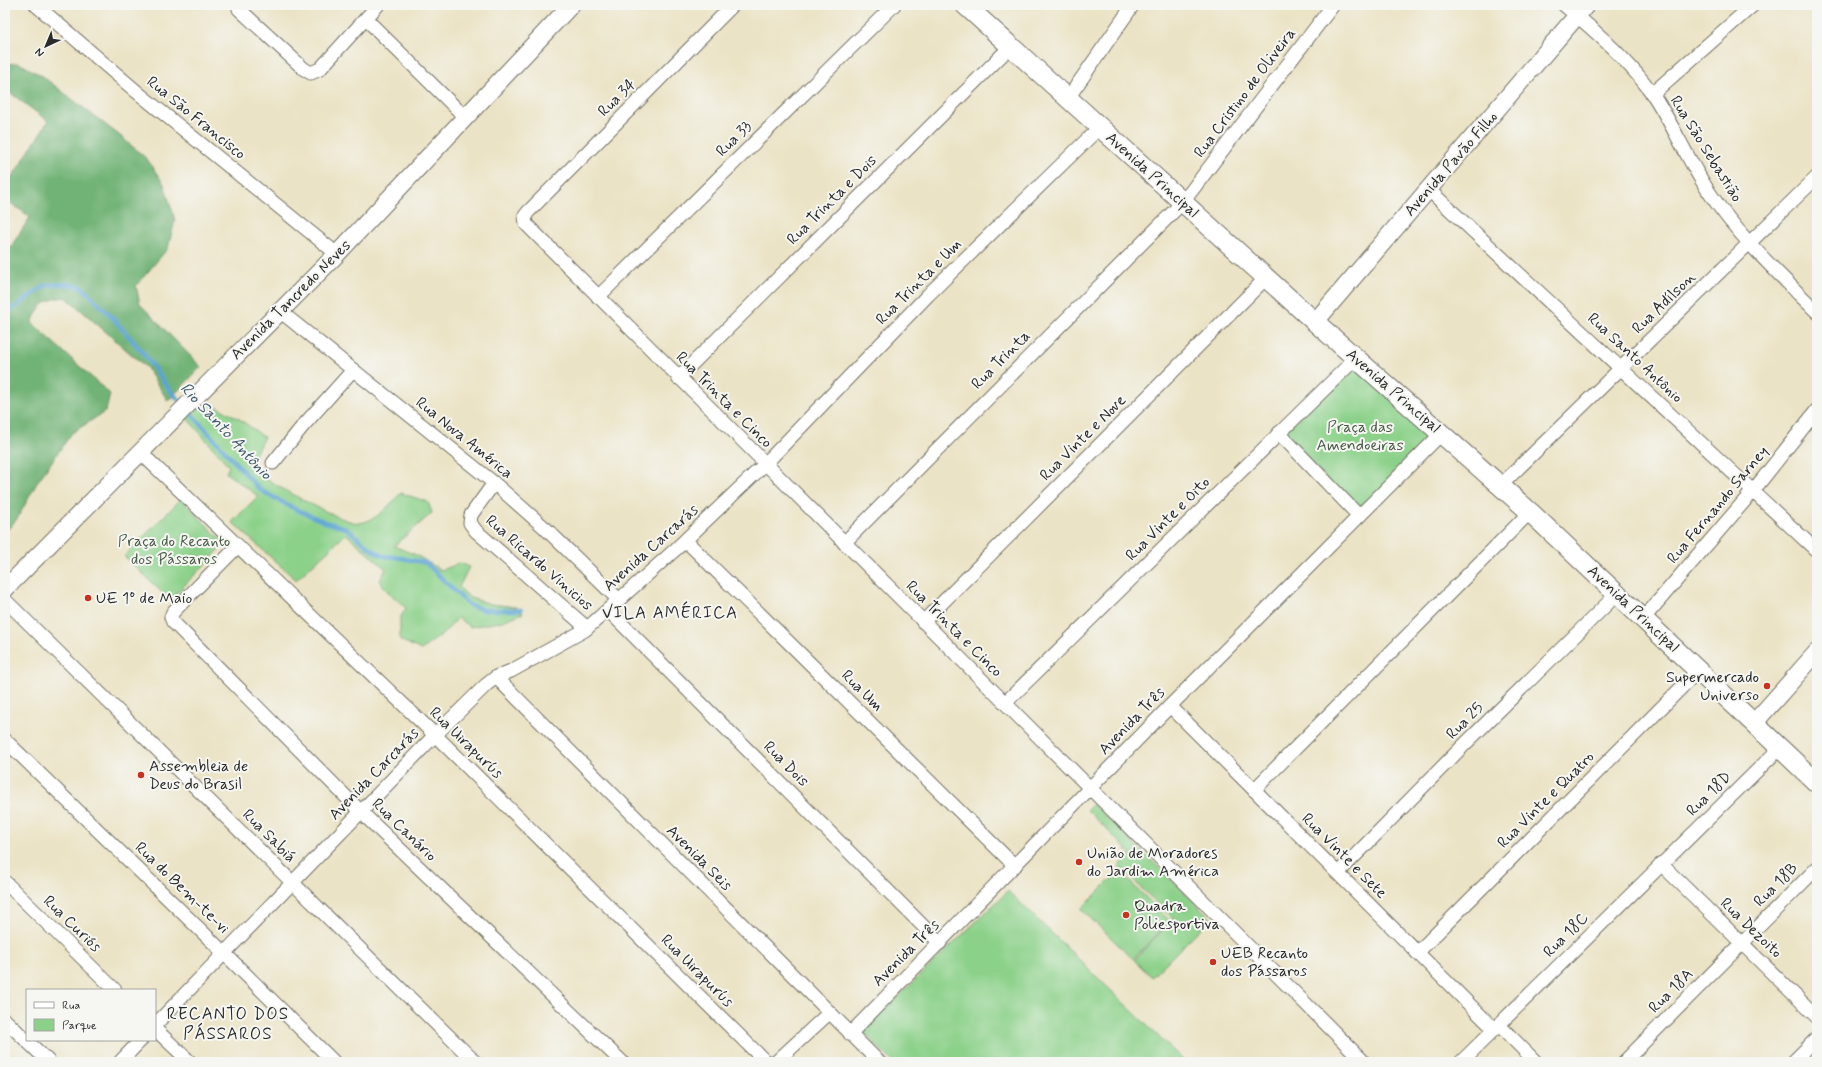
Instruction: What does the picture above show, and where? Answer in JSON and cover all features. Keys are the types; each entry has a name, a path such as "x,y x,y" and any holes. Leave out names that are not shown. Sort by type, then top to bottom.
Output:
{"main road":[{"name":"Avenida Principal","path":"965,5 1315,322 1530,512 1817,783"}],"street":[{"path":"239,9 304,69 311,73 320,70 378,5"},
{"name":"Avenida Tancredo Neves","path":"5,589 337,254 571,5"},
{"name":"Rua 34","path":"525,216 733,5"},
{"name":"Rua 33","path":"598,297 894,5"},
{"path":"1068,98 1133,5"},
{"name":"Rua Cristino de Oliveira","path":"1183,202 1334,5"},
{"path":"1652,94 1753,5"},
{"name":"Rua São Francisco","path":"44,8 137,92 337,254"},
{"name":"Rua São Sebastião","path":"1576,9 1633,70 1652,94 1671,124 1711,195 1749,244 1817,312"},
{"name":"Avenida Pavão Filho","path":"1315,322 1429,190 1576,9"},
{"path":"366,19 466,118"},
{"name":"Rua Trinta e Dois","path":"678,378 1011,46"},
{"name":"Rua Trinta e Um","path":"765,464 928,295 1100,127"},
{"name":"Rua Adílson","path":"1500,486 1817,177"},
{"name":"Rua Santo Antônio","path":"1429,190 1817,551"},
{"name":"Rua Trinta","path":"844,543 1183,202"},
{"name":"Rua Trinta e Cinco","path":"525,216 529,228 1364,1062"},
{"name":"Rua Vinte e Nove","path":"924,622 1266,278"},
{"name":"Rua Nova América","path":"280,312 494,483 545,528 619,600"},
{"name":"Rua Vinte e Oito","path":"1005,703 1356,358"},
{"path":"273,463 302,427 353,370"},
{"name":"Rua Fernando Sarney","path":"1643,619 1753,491 1817,410"},
{"path":"1280,433 1359,516"},
{"name":"Avenida Três","path":"850,1034 1170,706 1441,434"},
{"name":"Rua Uirapurύs","path":"140,452 435,735 766,1062"},
{"name":"Avenida Carcarás","path":"156,1024 435,735 486,685 496,677 511,671 587,628 686,541 765,464"},
{"name":"Rua Ricardo Vinicios","path":"494,483 471,515 470,523 476,531 587,628"},
{"path":"1254,790 1530,512"},
{"name":"Rua Um","path":"686,541 1015,866"},
{"name":"Rua Canário","path":"238,546 173,612 171,617 173,622 361,812 622,1062"},
{"name":"Rua 25","path":"1338,873 1466,743 1617,594"},
{"name":"Rua Sabiá","path":"5,600 475,1062"},
{"name":"Rua Dois","path":"608,610 940,943"},
{"path":"1754,723 1817,652"},
{"name":"Rua Vinte e Quatro","path":"1417,953 1698,671"},
{"name":"Avenida Seis","path":"496,677 879,1062"},
{"name":"Rua Vinte e Sete","path":"1170,706 1417,953 1496,1027 1536,1062"},
{"name":"Rua do Bem-te-vi","path":"5,740 334,1062"},
{"name":"Rua 18D","path":"1661,864 1780,748"},
{"name":"Rua Dezoito","path":"1661,864 1817,1017"},
{"name":"Rua 18C","path":"1461,1062 1661,864"},
{"name":"Rua 18B","path":"1742,944 1817,868"},
{"name":"Rua Curiós","path":"5,882 114,989"},
{"name":"Rua 18A","path":"1624,1062 1742,944"},
{"path":"776,1062 829,1013"},
{"path":"5,1020 26,1040"},
{"path":"156,1030 190,1062"},
{"path":"1793,1062 1817,1038"},
{"path":"27,1041 49,1062"},
{"path":"120,1062 140,1041"}],"green space":[{"path":"19,63 42,76 119,135 147,159 164,184 175,220 168,248 136,286 140,304 201,367 168,401 147,368 66,297 53,299 44,304 37,312 32,323 110,394 106,411 72,433 38,481 17,519 5,532 5,256 30,217 5,199 5,188 48,121 5,89 5,64"},
{"name":"Praça das Amendoeiras","path":"1355,360 1439,434 1360,513 1282,434"},
{"path":"200,398 238,418 264,437 251,462 263,476 295,496 326,512 353,522 360,523 377,516 401,493 428,502 432,513 394,546 416,555 441,570 461,563 469,567 459,587 470,598 491,604 516,607 523,613 500,622 470,627 458,618 444,633 421,650 400,640 400,618 406,608 385,589 380,580 386,569 346,534 296,580 232,522 258,496 226,473 229,466 185,416"},
{"name":"Praça do Recanto dos Pássaros","path":"181,499 225,544 170,600 124,556"},
{"path":"1093,804 1211,918 1152,977 1134,960 1173,919 1119,866 1131,854 1087,810"},
{"name":"Quadra Poliesportiva","path":"1119,871 1170,921 1133,959 1081,909"},
{"path":"1008,891 1185,1062 893,1062 862,1031"}],"waterway":[{"name":"Rio Santo Antônio","path":"5,314 46,285 65,284 82,287 111,316 144,354 169,389 260,490 293,508 325,522 346,528 371,549 383,556 426,563 469,605 484,610 521,610"}],"place":[{"name":"UE 1º de Maio","path":"88,598"},
{"name":"Supermercado Universo","path":"1767,686"},
{"name":"Assembleia de Deus do Brasil","path":"141,775"},
{"name":"União de Moradores do Jardim América","path":"1079,862"},
{"name":"Quadra Poliesportiva","path":"1126,915"},
{"name":"UEB Recanto dos Pássaros","path":"1213,962"}],"district":[{"name":"VILA AMÉRICA","path":"670,613"},
{"name":"RECANTO DOS PÁSSAROS","path":"228,1024"}]}
